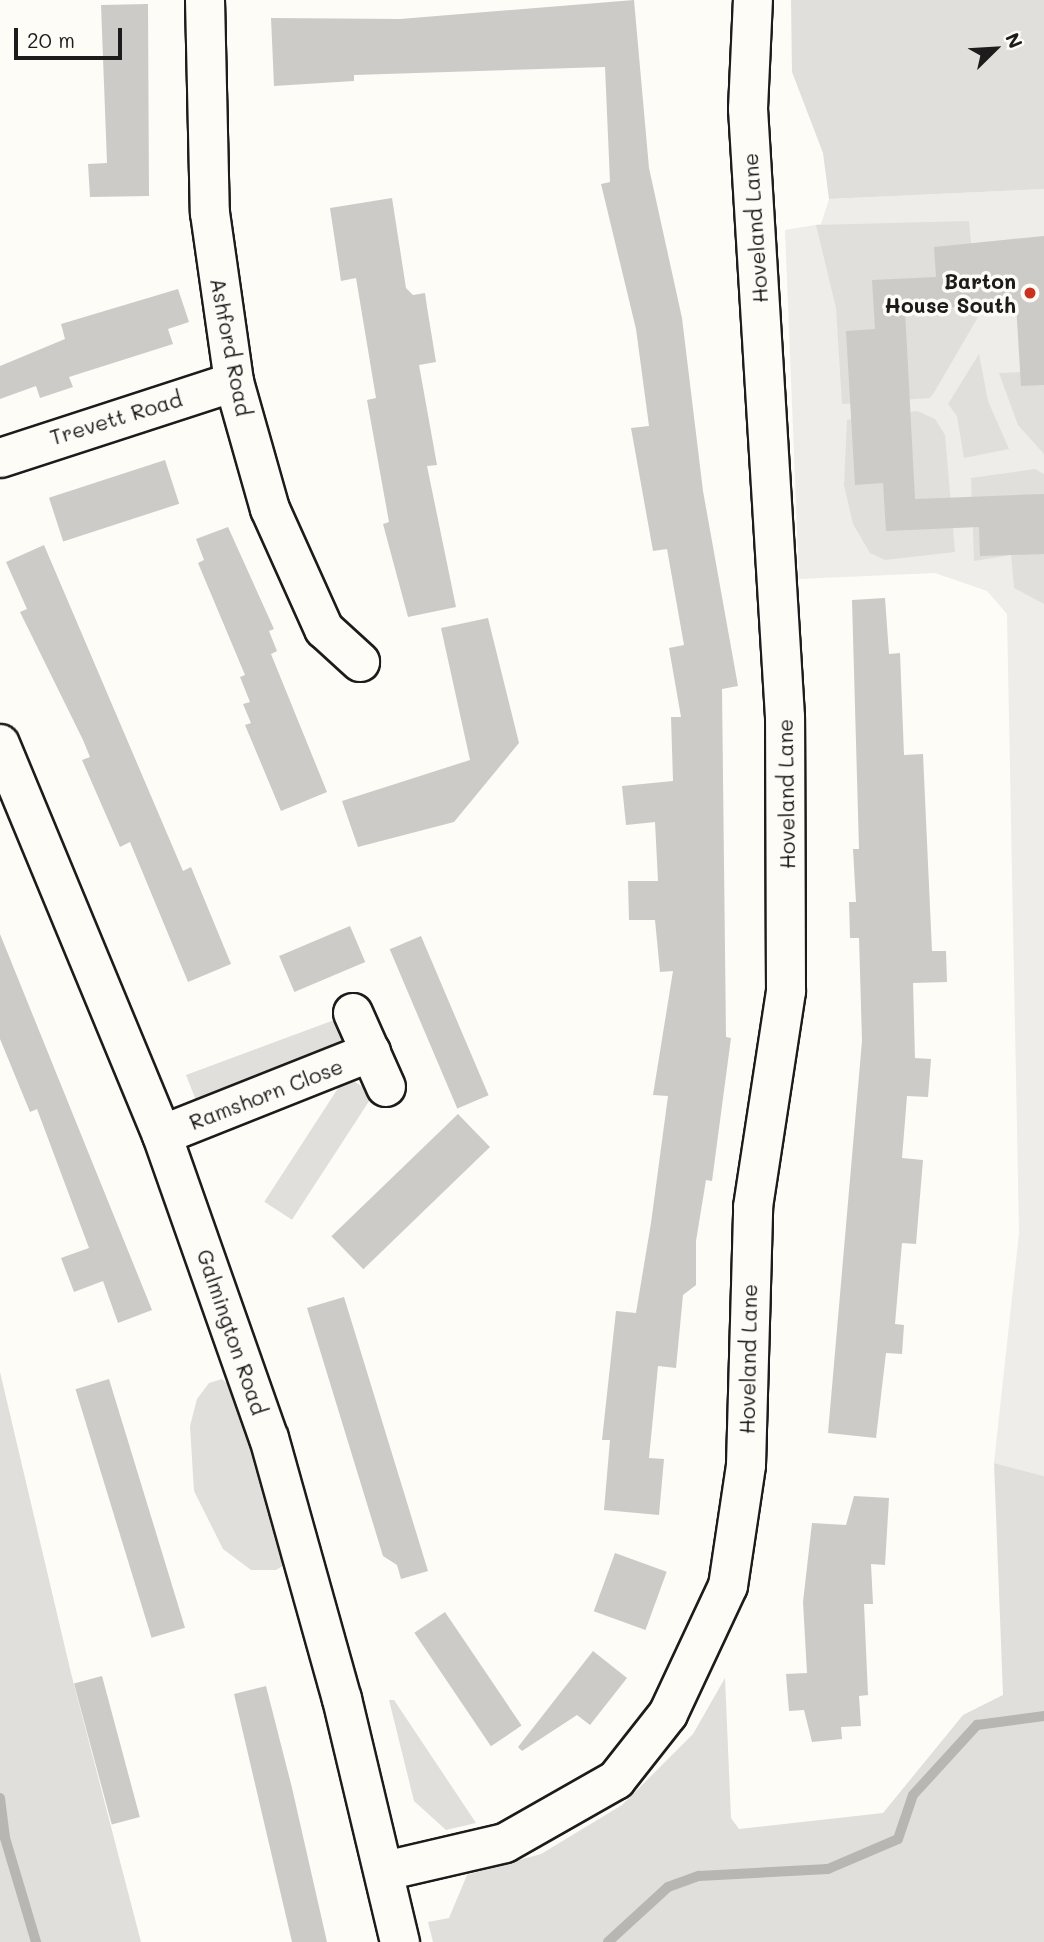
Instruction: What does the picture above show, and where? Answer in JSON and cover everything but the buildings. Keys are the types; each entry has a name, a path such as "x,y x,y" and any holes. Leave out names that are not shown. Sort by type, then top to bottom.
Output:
{"street":[{"name":"Ashford Road","path":"205,0 210,213 234,382 270,509 324,629 360,662"},
{"name":"Hoveland Lane","path":"385,1871 505,1843 616,1780 668,1714 728,1586 746,1465 753,1207 786,991 785,717 748,109 753,0"},
{"name":"Trevett Road","path":"0,458 234,382"},
{"name":"Galmington Road","path":"0,744 162,1135 268,1438 385,1871 400,1942"},
{"name":"Ramshorn Close","path":"354,1013 386,1087"},
{"name":"Ramshorn Close","path":"162,1135 371,1052"}],"shaded area":[{"path":"791,0 1044,0 1044,189 829,199 823,153 792,72"},
{"path":"1044,189 1044,1476 994,1463 1019,1233 1007,614 987,591 935,573 799,579 785,230 821,224 829,199"},
{"path":"969,221 978,317 935,391 930,398 842,404 836,308 816,225"},
{"path":"979,354 988,401 1009,449 964,458 957,416 948,404"},
{"path":"1044,371 1044,454 1018,425 999,373"},
{"path":"917,411 935,419 945,435 955,552 885,560 870,553 853,524 844,485 847,420"},
{"path":"1035,469 1044,474 1044,604 1014,588 1011,555 974,561 971,478"},
{"path":"345,1016 347,1029 339,1045 199,1108 186,1075"},
{"path":"346,1076 374,1094 292,1220 264,1202"},
{"path":"0,1372 71,1673 141,1942 0,1942"},
{"path":"222,1379 237,1393 286,1564 276,1570 251,1570 223,1549 194,1491 190,1426 197,1399 209,1383"},
{"path":"994,1463 1044,1476 1044,1942 433,1942 428,1922 449,1918 467,1875 541,1854 622,1805 693,1734 725,1678 731,1818 739,1829 883,1813 963,1715 1003,1695"},
{"path":"389,1700 394,1700 476,1823 446,1830 414,1801"}],"waterway":[{"path":"608,1942 668,1887 699,1876 828,1869 898,1839 913,1795 977,1725 1044,1716"},
{"path":"0,1798 5,1838 36,1942"}],"place":[{"name":"Barton House South","path":"1030,293"}]}
